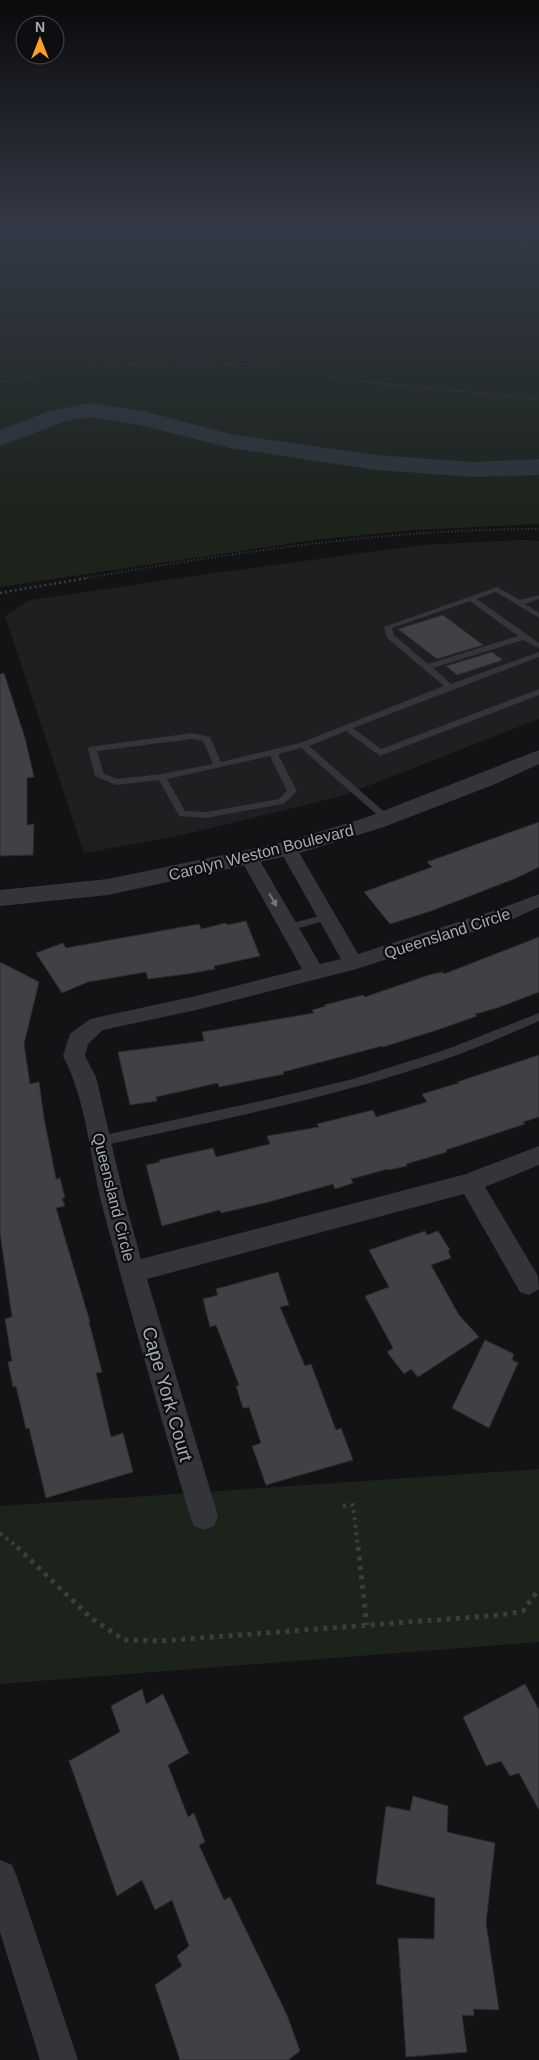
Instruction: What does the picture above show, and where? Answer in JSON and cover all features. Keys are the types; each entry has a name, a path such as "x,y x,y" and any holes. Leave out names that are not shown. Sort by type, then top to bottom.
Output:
{"street":[{"name":"Carolyn Weston Boulevard","path":"0,898 108,887 288,849 386,818 485,780 539,756"},
{"path":"288,849 353,963"},
{"path":"249,858 315,973"},
{"name":"Queensland Circle","path":"539,900 506,914 353,963 196,1003 97,1024 78,1040 74,1056 85,1077 132,1272 470,1183 539,1155"},
{"path":"470,1183 529,1284"},
{"name":"Cape York Court","path":"132,1272 204,1516"},
{"path":"0,1877 59,2060"}],"lane":[{"path":"450,687 390,636 388,627 497,589 539,616"},
{"path":"519,603 539,597"},
{"path":"471,598 539,646"},
{"path":"427,667 470,656 524,636"},
{"path":"218,766 207,739 192,736 92,750 100,776 116,782 162,777 218,766 303,745 494,671 502,664 518,658 539,654"},
{"path":"486,666 494,671"},
{"path":"469,671 478,677"},
{"path":"347,728 380,753 539,692"},
{"path":"303,745 386,818"},
{"path":"162,777 182,814 206,815 282,802 292,792 272,753"},
{"path":"289,927 327,918"},
{"path":"100,1141 274,1104 352,1083 436,1058 539,1017"}],"path":[{"path":"0,381 114,364 193,362 261,365 371,383 539,399"},
{"path":"0,593 203,558 331,542 422,532 539,529"},
{"path":"344,1506 353,1505 367,1625"},
{"path":"0,1534 27,1555 91,1618 124,1640 161,1641 501,1615 523,1611 539,1589"}],"shaded area":[{"path":"0,325 539,325 539,524 413,530 315,540 0,587"},
{"path":"522,540 539,541 539,719 342,796 182,835 84,853 5,616 30,600 422,545"},
{"path":"539,1469 539,1642 0,1684 0,1506"}],"building":[{"path":"443,615 483,645 437,659 398,629"},
{"path":"492,652 503,660 457,675 446,666"},
{"path":"4,673 25,738 34,777 27,778 27,825 34,824 33,855 0,856 0,674"},
{"path":"539,822 539,867 514,879 431,911 390,924 364,892 432,867 427,862"},
{"path":"246,921 260,956 214,966 215,969 187,974 148,979 146,972 88,982 62,993 36,953 63,943 66,948 199,924 201,929 226,923 227,925"},
{"path":"539,937 539,992 475,1014 477,1016 383,1047 283,1072 284,1074 219,1087 218,1083 156,1097 157,1101 130,1105 118,1052 204,1041 202,1032 314,1013 312,1010 326,1006 324,1005 363,995 365,997 429,975 443,972 444,974"},
{"path":"0,962 39,982 24,1044 30,1084 39,1082 56,1179 60,1178 65,1198 62,1198 65,1206 56,1208 90,1322 102,1372 96,1373 111,1437 123,1433 133,1472 46,1498 29,1428 26,1429 16,1386 13,1387 8,1362 12,1361 5,1319 12,1317 0,1233"},
{"path":"539,1055 539,1117 523,1122 525,1124 446,1150 447,1152 406,1164 407,1166 351,1179 353,1183 335,1189 333,1184 265,1203 221,1213 220,1210 162,1226 146,1165 160,1162 159,1160 213,1148 216,1157 270,1144 267,1136 319,1127 317,1124 373,1110 376,1117 427,1102 422,1094"},
{"path":"425,1231 427,1235 438,1231 450,1250 448,1251 451,1258 431,1265 459,1315 479,1337 418,1377 411,1369 404,1374 387,1352 393,1348 365,1296 389,1287 369,1250"},
{"path":"278,1272 289,1305 280,1307 305,1366 311,1364 336,1430 341,1428 353,1460 266,1485 252,1446 261,1443 249,1407 243,1408 236,1386 239,1385 216,1325 210,1327 203,1299 218,1295 216,1289"},
{"path":"485,1340 514,1354 512,1360 518,1363 489,1428 452,1408"},
{"path":"525,1684 539,1710 539,1810 519,1773 510,1776 501,1761 486,1766 463,1717"},
{"path":"142,1689 146,1704 163,1694 189,1753 168,1765 188,1817 194,1813 205,1842 199,1845 224,1900 230,1897 287,2015 300,2051 288,2060 180,2060 155,1985 182,1966 177,1956 189,1946 172,1900 155,1910 142,1880 117,1896 69,1761 120,1732 111,1706"},
{"path":"413,1796 448,1806 447,1832 495,1843 486,1923 499,2010 473,2009 474,2016 462,2015 467,2052 406,2057 398,1938 434,1939 435,1898 376,1884 386,1806 410,1811"}],"waterway":[{"path":"0,439 57,416 90,410 126,414 230,441 344,458 441,468 506,469 539,467"}]}
